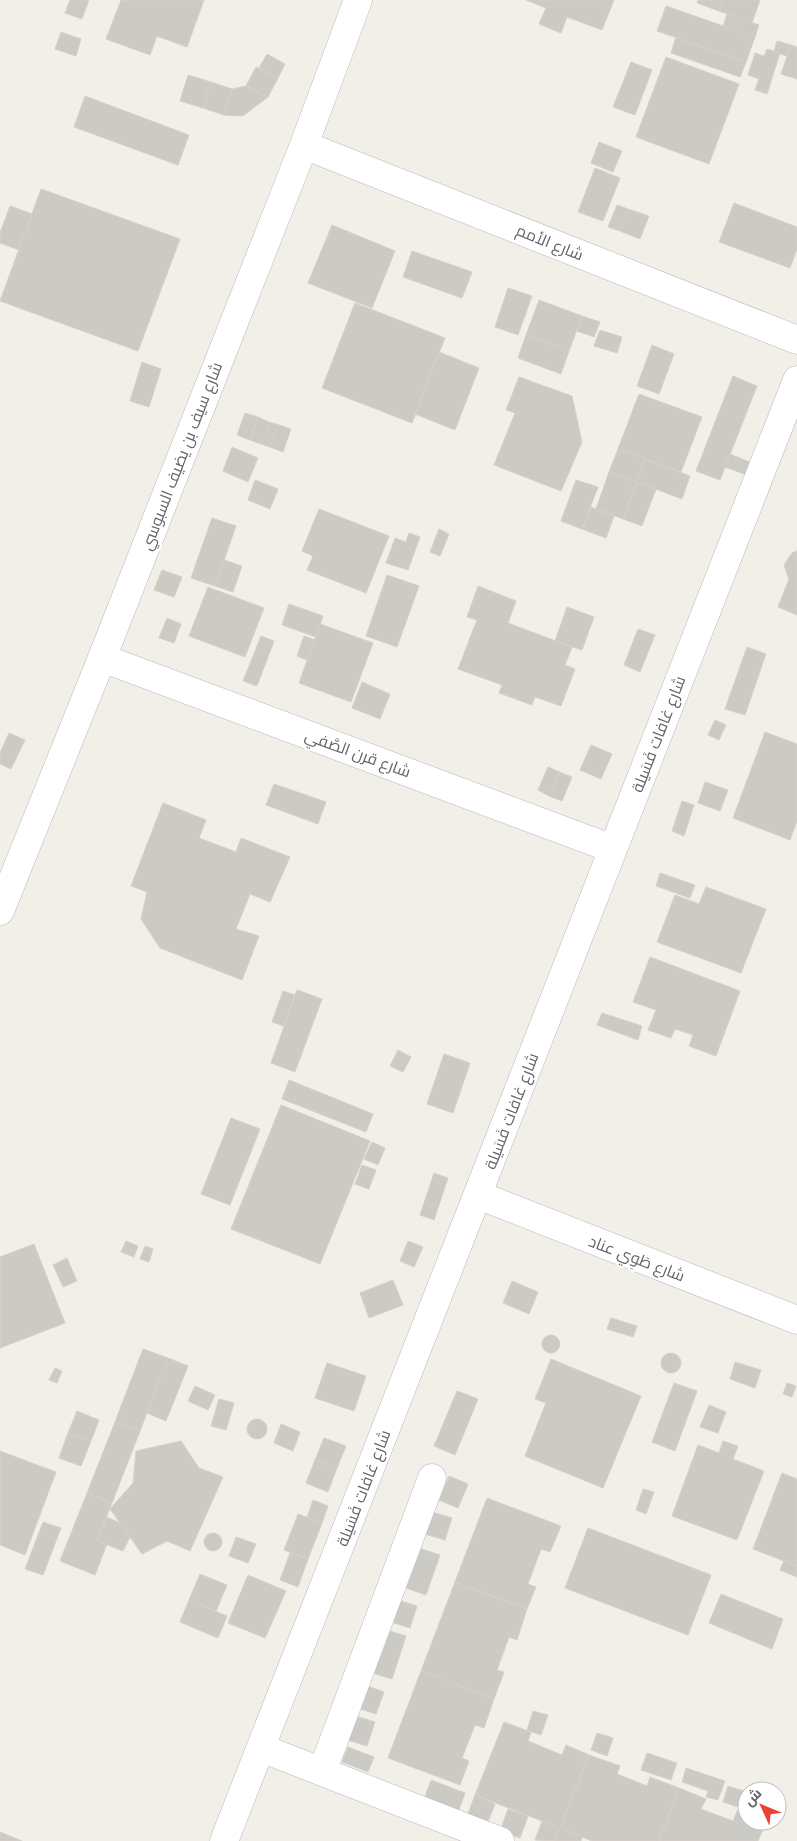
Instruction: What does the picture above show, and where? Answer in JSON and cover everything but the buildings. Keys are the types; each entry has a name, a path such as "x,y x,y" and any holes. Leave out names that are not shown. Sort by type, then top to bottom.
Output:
{"street":[{"name":"شارع سيف بن يضيف السبوسي","path":"0,911 7,870 102,658 304,145 358,0"},
{"name":"شارع الأمم","path":"304,145 797,340"},
{"name":"شارع غافات فَسَيلة","path":"224,1841 797,380"},
{"name":"شارع قرن الصَّفي","path":"102,658 613,849"},
{"name":"شارع طَوِي عناد","path":"478,1196 797,1320"},
{"path":"322,1772 432,1478"},
{"path":"261,1748 500,1841"}]}
